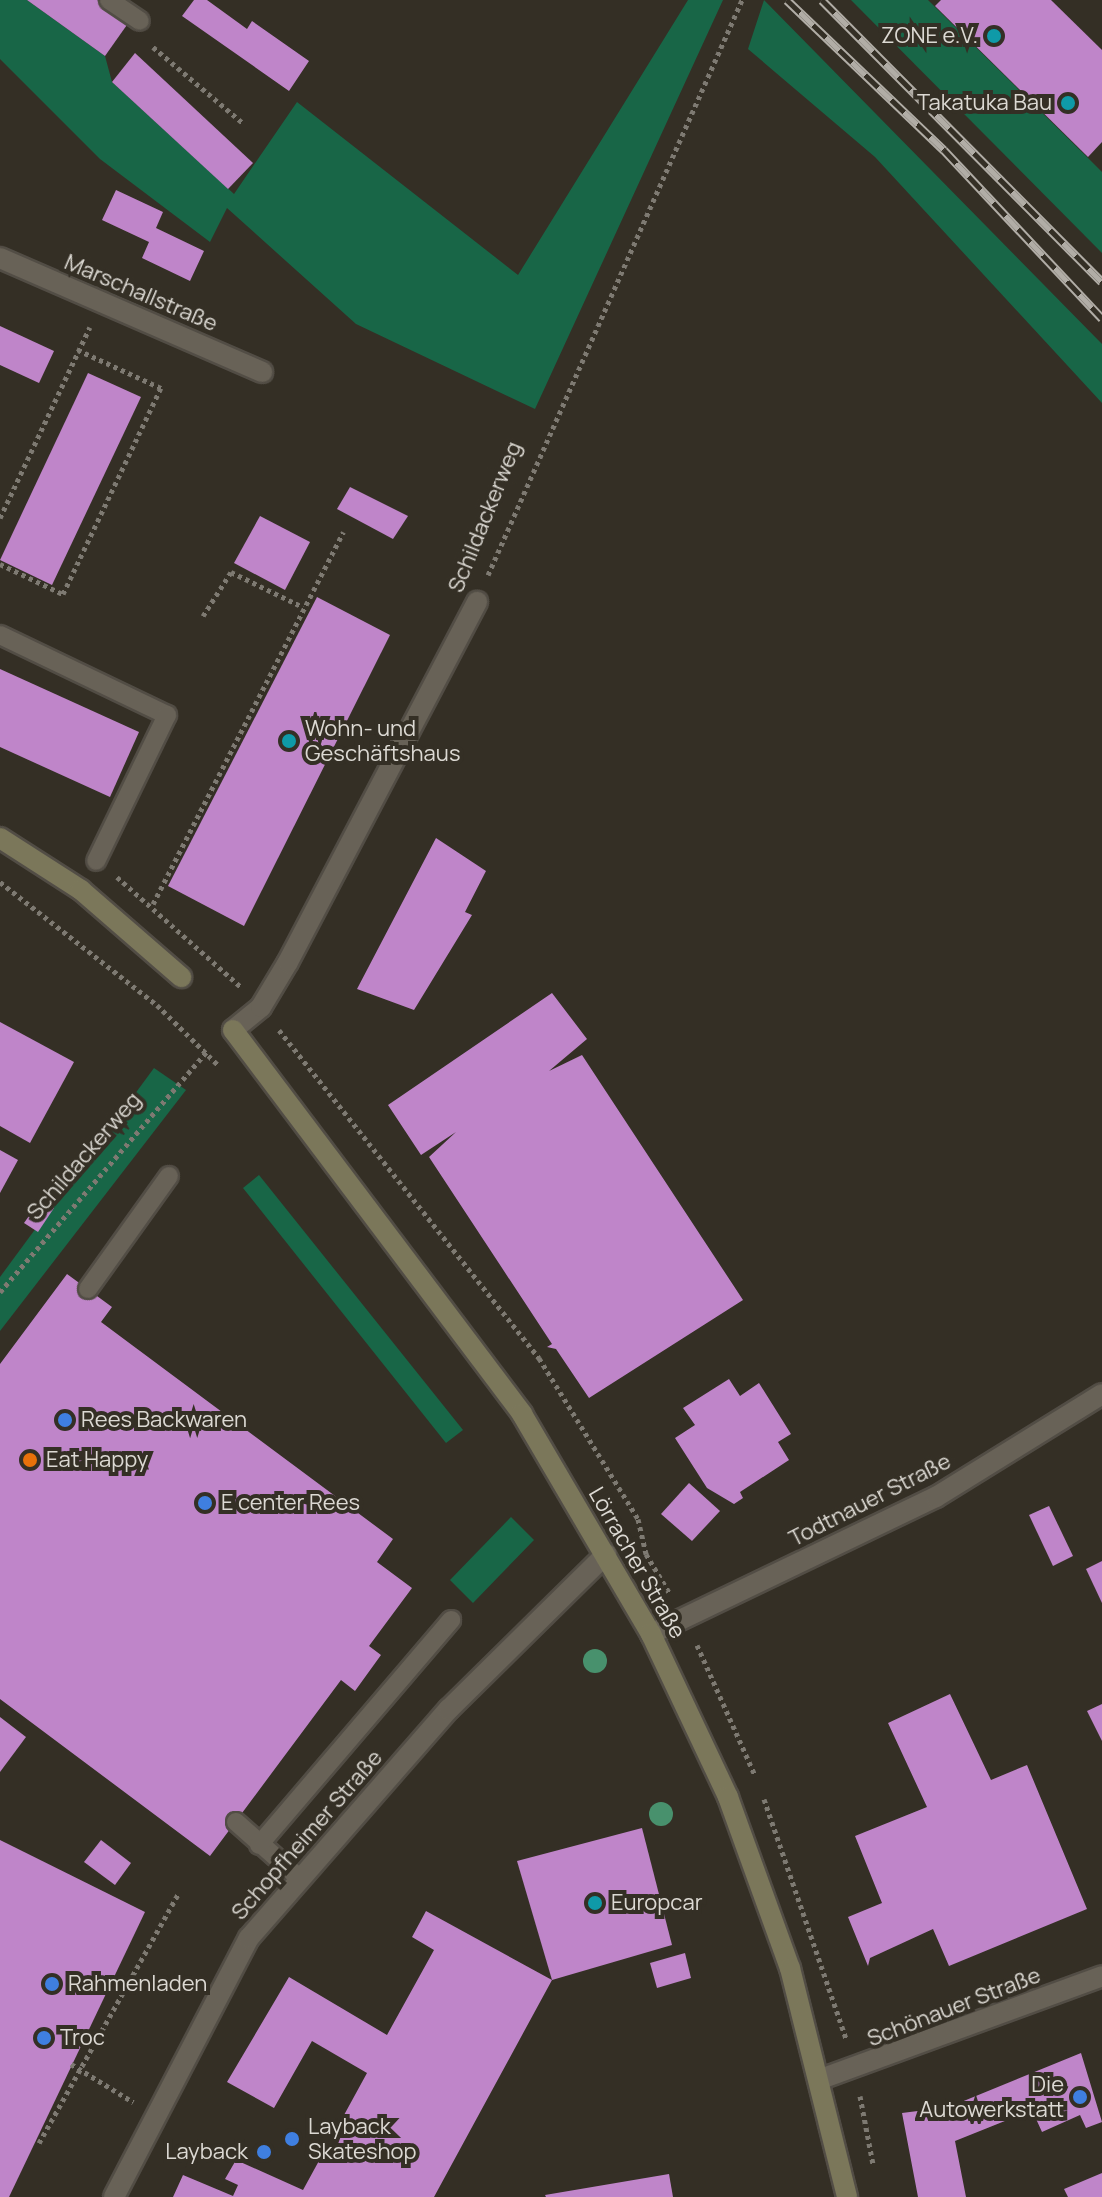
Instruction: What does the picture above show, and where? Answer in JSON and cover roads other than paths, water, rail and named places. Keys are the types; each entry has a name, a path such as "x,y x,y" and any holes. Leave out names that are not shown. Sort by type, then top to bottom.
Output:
{"street":[{"name":"Marschallstraße","path":"0,258 262,372"},
{"name":"Schildackerweg","path":"233,1030 261,1007 477,602"},
{"path":"0,838 81,890 181,977"},
{"name":"Lörracher Straße","path":"233,1030 504,1389 606,1554 651,1634 728,1797 821,2079 847,2197"},
{"name":"Todtnauer Straße","path":"651,1634 936,1497 1102,1394"},
{"name":"Schopfheimer Straße","path":"114,2197 152,2112 209,2002 297,1876 449,1709 606,1554"},
{"name":"Schönauer Straße","path":"821,2079 1102,1976"}],"lane":[{"path":"109,0 140,21"},
{"path":"0,635 167,715 96,861"},
{"path":"88,1289 169,1176"},
{"path":"259,1845 451,1620"},
{"path":"236,1822 297,1876"}],"railway":[{"path":"787,0 944,150 1102,318"},
{"path":"822,0 1102,282"}],"place":[{"name":"ZONE e.V.","path":"994,36"},
{"name":"Takatuka Bau","path":"1068,103"},
{"name":"Wohn- und Geschäftshaus","path":"289,741"},
{"name":"Rees Backwaren","path":"65,1420"},
{"name":"Eat Happy","path":"30,1460"},
{"name":"E center Rees","path":"205,1503"},
{"name":"Europcar","path":"595,1903"},
{"name":"Rahmenladen","path":"52,1984"},
{"name":"Troc","path":"44,2038"},
{"name":"Die Autowerkstatt","path":"1080,2097"},
{"name":"Layback Skateshop","path":"292,2139"},
{"name":"Layback","path":"264,2152"}]}
